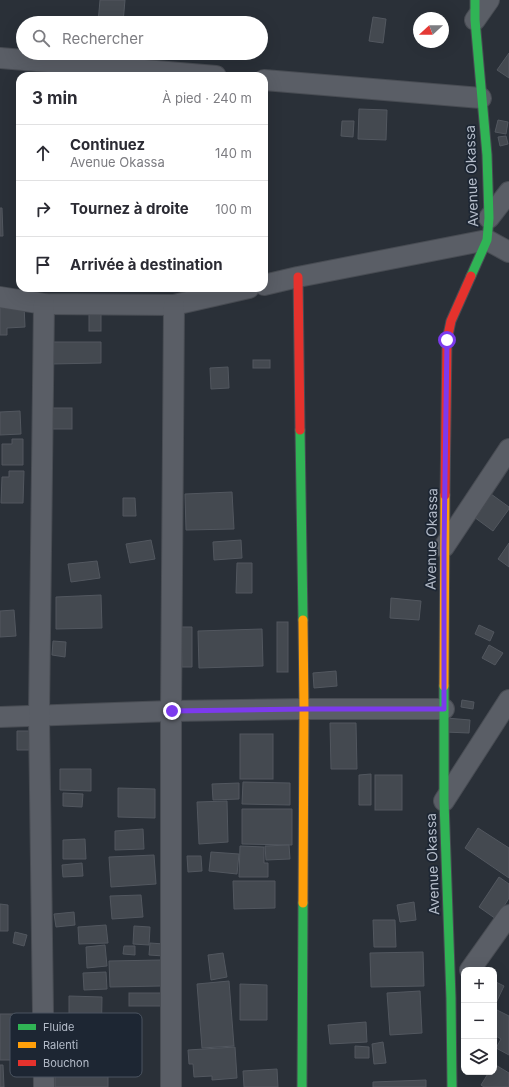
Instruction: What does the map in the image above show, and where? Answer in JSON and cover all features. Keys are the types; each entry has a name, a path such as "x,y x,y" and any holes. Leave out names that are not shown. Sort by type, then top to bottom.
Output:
{"street":[{"name":"Avenue Okassa","path":"452,1087 451,998 444,801 444,547 447,340 451,321 487,240 489,218 487,155 481,98 475,20 475,0"},
{"path":"475,20 489,0"},
{"path":"0,58 16,59"},
{"path":"24,60 168,72"},
{"path":"268,80 481,98"},
{"path":"489,218 509,192"},
{"path":"268,284 487,240 509,252"},
{"path":"298,277 304,709 302,1087"},
{"path":"0,297 44,304 174,305 231,292"},
{"path":"43,1013 39,716 44,304"},
{"path":"171,1087 174,305"},
{"path":"444,547 509,449"},
{"path":"444,801 509,700"},
{"path":"0,717 172,711 444,709"},
{"path":"472,967 509,914"},
{"path":"451,998 461,983"},
{"path":"44,1077 44,1087"}],"building":[{"path":"100,0 125,0 124,16 99,16"},
{"path":"373,17 386,19 383,43 369,41"},
{"path":"509,53 509,78 497,70"},
{"path":"359,109 387,110 386,140 358,139"},
{"path":"498,120 508,122 506,134 495,132"},
{"path":"342,121 354,121 353,137 341,136"},
{"path":"506,136 508,144 500,146 498,137"},
{"path":"0,208 2,208 3,236 0,236"},
{"path":"24,305 25,327 7,328 7,335 0,335 0,306"},
{"path":"89,305 101,305 101,331 89,331"},
{"path":"51,342 101,342 101,363 51,364"},
{"path":"253,360 270,360 270,368 253,368"},
{"path":"228,367 229,388 211,389 210,368"},
{"path":"51,408 72,408 72,429 51,429"},
{"path":"20,411 21,434 0,435 0,412"},
{"path":"12,439 23,439 23,465 2,465 2,444 12,444"},
{"path":"9,471 24,471 23,503 1,503 2,477 9,477"},
{"path":"232,492 234,529 186,530 185,494"},
{"path":"491,494 509,507 493,531 474,517"},
{"path":"123,498 135,498 136,516 123,516"},
{"path":"151,540 155,559 130,563 126,544"},
{"path":"241,540 242,558 214,560 213,542"},
{"path":"509,543 509,567 498,559"},
{"path":"97,561 100,578 71,582 68,564"},
{"path":"237,563 252,563 252,593 236,593"},
{"path":"101,595 102,628 56,629 56,597"},
{"path":"391,598 421,601 419,620 390,618"},
{"path":"14,610 16,636 0,637 0,611"},
{"path":"277,622 288,622 288,672 277,672"},
{"path":"479,625 494,632 490,641 475,634"},
{"path":"181,627 192,627 192,667 182,667"},
{"path":"262,629 263,666 199,668 198,631"},
{"path":"53,641 66,642 65,657 52,655"},
{"path":"489,645 503,653 495,665 482,658"},
{"path":"336,671 337,686 314,688 313,673"},
{"path":"462,700 474,702 473,709 461,707"},
{"path":"446,718 470,720 469,733 445,732"},
{"path":"330,723 356,723 357,769 331,769"},
{"path":"17,731 30,731 29,750 17,750"},
{"path":"240,734 273,734 273,779 240,779"},
{"path":"60,769 91,769 91,791 60,790"},
{"path":"371,774 371,805 359,805 359,775"},
{"path":"375,775 402,775 402,810 375,810"},
{"path":"243,782 290,783 290,805 242,804"},
{"path":"239,783 239,799 213,800 212,784"},
{"path":"118,788 155,789 155,818 118,817"},
{"path":"63,793 83,794 82,807 63,806"},
{"path":"227,801 228,842 199,844 197,802"},
{"path":"242,809 292,809 292,845 242,844"},
{"path":"478,828 509,848 509,878 465,848"},
{"path":"143,829 144,849 115,850 115,831"},
{"path":"85,839 86,859 63,859 63,840"},
{"path":"289,845 290,859 266,860 265,846"},
{"path":"240,846 264,847 264,863 268,863 268,877 239,877"},
{"path":"211,852 239,854 237,874 209,871"},
{"path":"154,855 156,884 111,887 109,857"},
{"path":"187,856 201,856 202,871 188,872"},
{"path":"82,863 83,876 63,877 62,865"},
{"path":"499,877 509,884 509,898 496,919 479,907"},
{"path":"233,881 275,881 275,908 234,909"},
{"path":"141,895 143,917 112,919 110,896"},
{"path":"414,902 416,920 400,922 397,905"},
{"path":"0,904 8,905 8,931 0,931"},
{"path":"74,912 75,925 56,927 54,914"},
{"path":"373,920 395,920 396,947 374,947"},
{"path":"106,925 108,943 79,944 78,927"},
{"path":"134,926 150,927 149,945 133,944"},
{"path":"15,932 27,935 24,946 13,943"},
{"path":"150,943 164,944 164,956 149,955"},
{"path":"105,945 107,966 87,968 86,947"},
{"path":"124,946 135,946 135,955 123,954"},
{"path":"423,952 424,986 371,987 370,953"},
{"path":"223,953 227,977 211,980 208,955"},
{"path":"161,960 161,986 110,987 109,961"},
{"path":"106,972 107,989 84,990 83,973"},
{"path":"229,981 234,1046 202,1048 197,984"},
{"path":"497,982 504,986 497,1001"},
{"path":"240,984 267,985 267,1020 240,1020"},
{"path":"420,991 422,1033 390,1035 387,993"},
{"path":"129,993 162,993 162,1006 129,1006"},
{"path":"69,996 102,997 102,1013 69,1013"},
{"path":"497,1010 509,1016 509,1055 497,1049 501,1039 497,1037"},
{"path":"0,1014 10,1014 10,1060 0,1060"},
{"path":"366,1022 367,1042 330,1044 328,1025"},
{"path":"383,1042 386,1063 374,1064 372,1044"},
{"path":"355,1046 369,1047 369,1058 355,1058"},
{"path":"235,1047 237,1078 212,1080 212,1076 194,1077 193,1064 189,1064 188,1050"},
{"path":"0,1065 3,1065 4,1087 0,1087"},
{"path":"497,1066 509,1073 509,1087 484,1087 481,1085 487,1075 497,1075"},
{"path":"277,1069 278,1087 244,1087 243,1071"},
{"path":"55,1077 108,1077 108,1087 55,1087"},
{"path":"426,1080 426,1087 373,1087 373,1082"}],"traffic: fast":[{"path":"471,276 487,240 489,218 487,155 475,20 475,0"},
{"path":"300,430 303,620"},
{"path":"444,686 444,801 451,998 452,1087"},
{"path":"302,1087 303,903"}],"traffic: slow":[{"path":"444,686 445,495"},
{"path":"303,620 303,903"}],"traffic: jam":[{"path":"445,495 447,340 451,321 471,276"},
{"path":"298,277 300,430"}],"route":[{"path":"172,711 444,709 444,547 447,340"}]}
